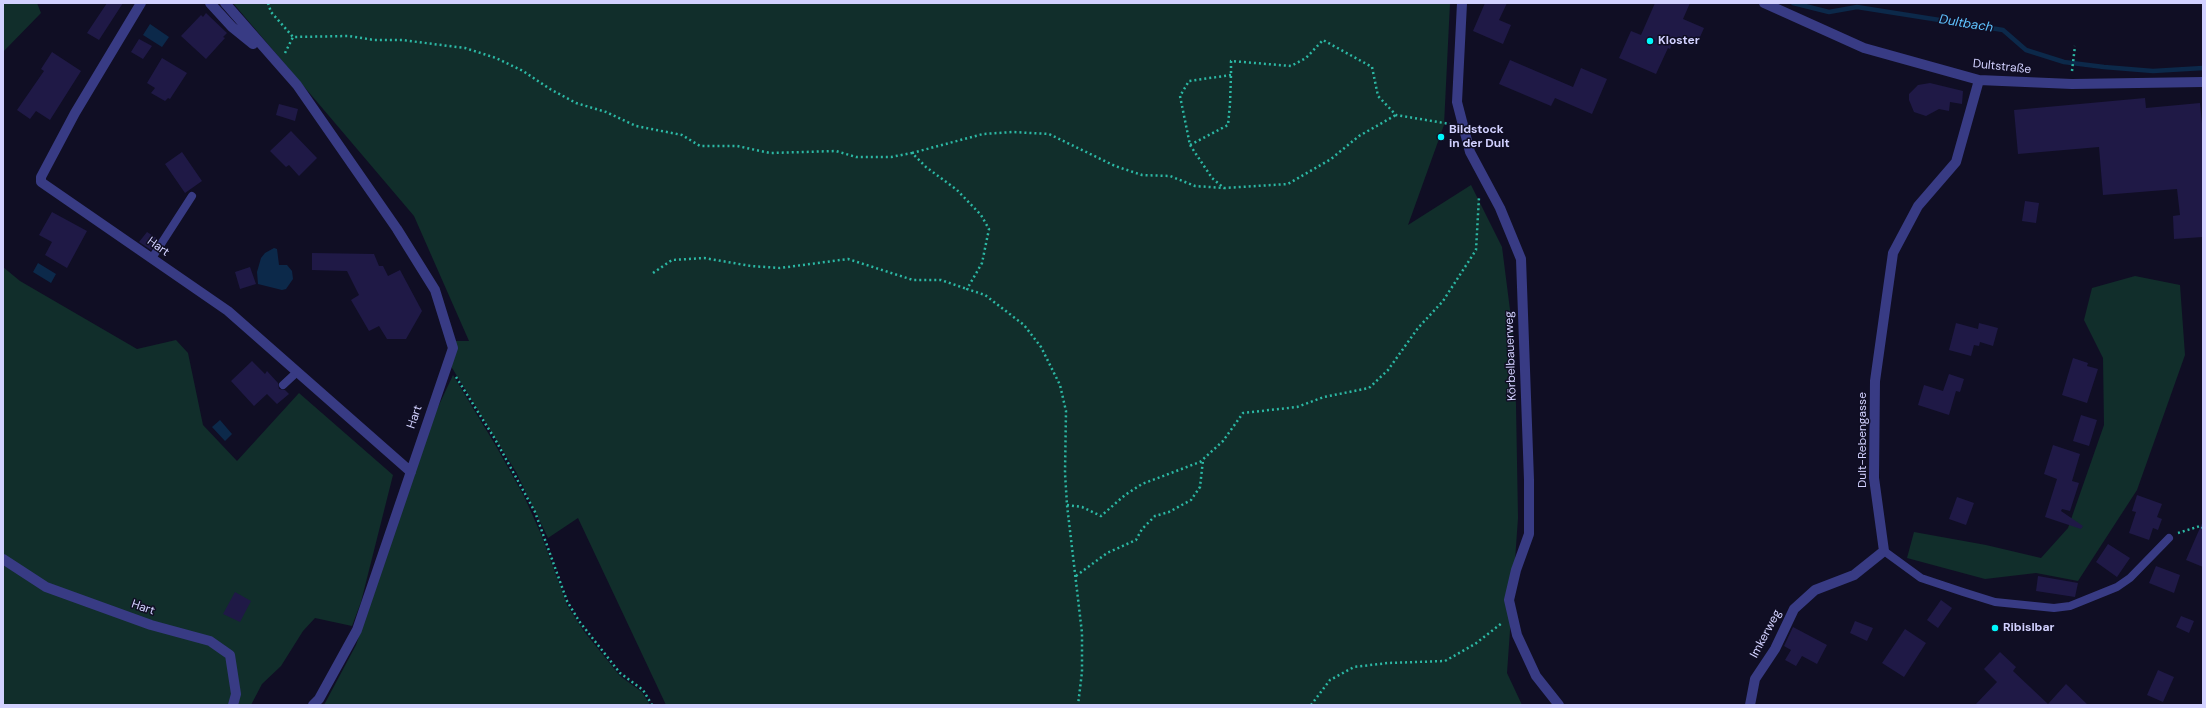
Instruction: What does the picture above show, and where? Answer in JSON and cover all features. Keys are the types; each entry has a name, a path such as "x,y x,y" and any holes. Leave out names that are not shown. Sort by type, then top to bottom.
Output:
{"street":[{"name":"Hart","path":"141,3 75,113 42,177 42,182 228,311 411,472"},
{"name":"Hart","path":"210,3 232,27 278,64"},
{"name":"Hart","path":"225,3 297,85 397,230 435,290 452,348 357,630 319,699 313,705"},
{"name":"Körbelbauerweg","path":"1462,3 1457,102 1470,152 1500,208 1521,259 1529,480 1529,534 1516,570 1509,600 1517,635 1536,676 1559,705"},
{"name":"Dultstraße","path":"1764,3 1864,48 1979,80 2072,84 2203,82"},
{"name":"Dult-Rebengasse","path":"1884,551 1874,478 1875,381 1893,253 1918,206 1956,162 1979,80"},
{"name":"Imkerweg","path":"1750,705 1755,679 1775,649 1794,609 1815,590 1854,575 1884,551"},
{"name":"Hart","path":"3,559 46,587 151,625 210,640 230,655 236,694 233,705"}],"lane":[{"path":"152,258 192,196"},
{"path":"283,385 297,372"},
{"path":"1884,551 1921,578 1956,590 1995,602 2054,608 2070,606 2117,587 2130,578 2169,538"}],"path":[{"path":"268,3 270,12 293,37 349,36 374,40 402,40 464,48 496,58 522,71 550,89 576,103 606,112 636,126 682,135 700,146 737,146 770,153 836,151 856,157 891,158 983,134 1013,132 1049,134 1115,166 1142,175 1170,176 1195,186 1224,188 1288,184 1331,159 1359,136 1396,115"},
{"path":"1190,145 1228,125 1231,61 1291,66 1306,58 1323,40 1372,67 1378,96 1396,115 1451,125 1457,102"},
{"path":"2072,70 2075,46"},
{"path":"1224,188 1212,178 1190,145 1180,96 1189,81 1231,74"},
{"path":"912,153 969,201 981,215 989,229 982,264 967,289"},
{"path":"1067,505 1082,507 1101,516 1125,495 1142,484 1200,462 1223,441 1243,413 1297,407 1324,397 1369,388 1388,370 1418,328 1443,301 1476,250 1482,174"},
{"path":"653,273 672,260 704,258 751,266 780,268 848,259 913,280 941,280 984,294 1024,325 1040,347 1060,385 1066,411 1065,473 1067,505 1082,633 1082,672 1078,705"},
{"path":"447,364 481,414 535,512 567,601 579,621 620,673 643,690 652,705"},
{"path":"1075,576 1107,554 1136,540 1142,530 1155,516 1169,512 1191,500 1200,487 1203,459"},
{"path":"2169,538 2183,530 2200,526 2203,528"},
{"path":"1311,705 1330,680 1354,667 1388,663 1444,661 1475,644 1512,615"}],"green space":[{"path":"3,3 37,3 41,13 3,52"},
{"path":"233,3 1450,3 1444,125 1408,225 1471,185 1502,247 1515,349 1518,518 1507,673 1522,705 666,705 578,518 548,538 516,472 449,363 453,341 469,341 414,216"},
{"path":"3,267 20,281 137,349 176,340 188,353 203,425 237,461 299,393 393,475 361,602 352,626 315,618 303,631 281,666 262,684 251,705 3,705"},
{"path":"2135,276 2180,285 2185,355 2137,490 2078,581 2036,573 1985,579 1907,558 1914,532 1986,545 2041,558 2068,528 2104,425 2103,358 2084,320 2092,288"},
{"path":"453,375 524,496 541,534 567,605 583,630 620,676 642,692 650,705 324,705 356,645 431,422"}],"water":[{"path":"150,24 169,37 162,47 143,35"},
{"path":"274,248 277,249 279,265 287,265 292,271 293,279 286,289 282,290 258,284 257,272 261,258 265,253"},
{"path":"38,263 56,274 51,283 33,272"},
{"path":"220,420 232,434 225,441 212,427"}],"building":[{"path":"107,3 123,3 99,40 87,33"},
{"path":"1485,3 1507,3 1499,20 1511,25 1503,44 1473,31"},
{"name":"Kloster","path":"1655,3 1690,3 1683,19 1704,28 1696,46 1675,37 1670,49 1668,48 1656,74 1619,58 1631,31 1641,35"},
{"path":"206,13 227,33 223,37 225,38 206,59 181,36 201,15 203,17"},
{"path":"139,39 152,46 143,59 131,52"},
{"path":"52,52 81,71 50,120 36,111 30,119 17,110 44,71 41,69"},
{"path":"162,58 187,73 170,99 168,98 165,101 151,93 155,88 147,83"},
{"path":"1510,60 1573,87 1581,68 1607,79 1592,114 1555,98 1551,106 1499,84"},
{"path":"1930,83 1963,91 1962,104 1950,102 1949,111 1939,109 1926,116 1914,112 1909,100 1909,94 1918,85"},
{"path":"2145,98 2146,108 2200,103 2203,133 2203,237 2174,239 2173,216 2180,215 2177,189 2103,195 2099,147 2018,154 2014,110"},
{"path":"279,104 298,109 295,121 276,115"},
{"path":"291,131 317,158 299,176 289,165 286,167 270,151"},
{"path":"182,152 202,181 185,193 165,164"},
{"path":"2025,201 2039,203 2036,223 2022,221"},
{"path":"52,212 87,231 67,268 45,255 52,242 39,235"},
{"path":"147,232 158,239 151,250 139,242"},
{"path":"312,253 374,254 379,266 383,266 388,276 400,270 422,311 406,339 387,339 379,326 369,331 351,300 359,295 347,271 312,270"},
{"path":"250,267 256,284 240,289 235,272"},
{"path":"1956,323 1978,329 1979,323 1998,328 1993,346 1980,342 1979,346 1974,345 1971,356 1949,350"},
{"path":"2073,358 2088,363 2087,366 2098,369 2087,403 2062,395"},
{"path":"252,361 265,374 267,371 278,383 279,389 285,390 289,394 277,404 267,394 254,406 231,381"},
{"path":"1949,374 1964,379 1960,392 1956,391 1949,415 1918,405 1924,385 1943,391"},
{"path":"2081,415 2097,420 2089,446 2073,441"},
{"path":"2053,445 2080,454 2072,481 2079,483 2070,511 2062,509 2061,511 2083,526 2081,529 2045,517 2057,479 2044,474"},
{"path":"2137,495 2162,504 2157,517 2162,519 2158,530 2153,528 2149,540 2129,533 2136,512 2132,511"},
{"path":"1957,497 1974,503 1966,525 1949,519"},
{"path":"2203,521 2203,567 2186,560"},
{"path":"2108,544 2130,558 2117,577 2096,562"},
{"path":"2156,566 2180,575 2174,593 2149,583"},
{"path":"2038,576 2078,583 2075,597 2036,591"},
{"path":"235,592 251,601 240,622 223,614"},
{"path":"1941,600 1952,608 1938,628 1927,620"},
{"path":"2181,616 2194,621 2189,633 2176,627"},
{"path":"1855,621 1873,628 1867,641 1850,633"},
{"path":"1793,627 1827,645 1817,664 1802,656 1796,666 1785,660 1791,650 1784,646"},
{"path":"1905,629 1926,643 1904,677 1882,663"},
{"path":"2000,652 2016,667 2013,671 2048,704 2066,684 2088,705 1975,705 1997,682 1984,669"},
{"path":"2158,670 2174,677 2163,702 2147,695"}],"waterway":[{"name":"Dultbach","path":"1793,3 1829,12 1857,7 2003,30 2026,50 2064,62 2153,71 2203,68"}],"place":[{"name":"Kloster","path":"1650,41"},
{"name":"Bildstock in der Dult","path":"1441,137"},
{"name":"Ribislbar","path":"1995,628"}]}
